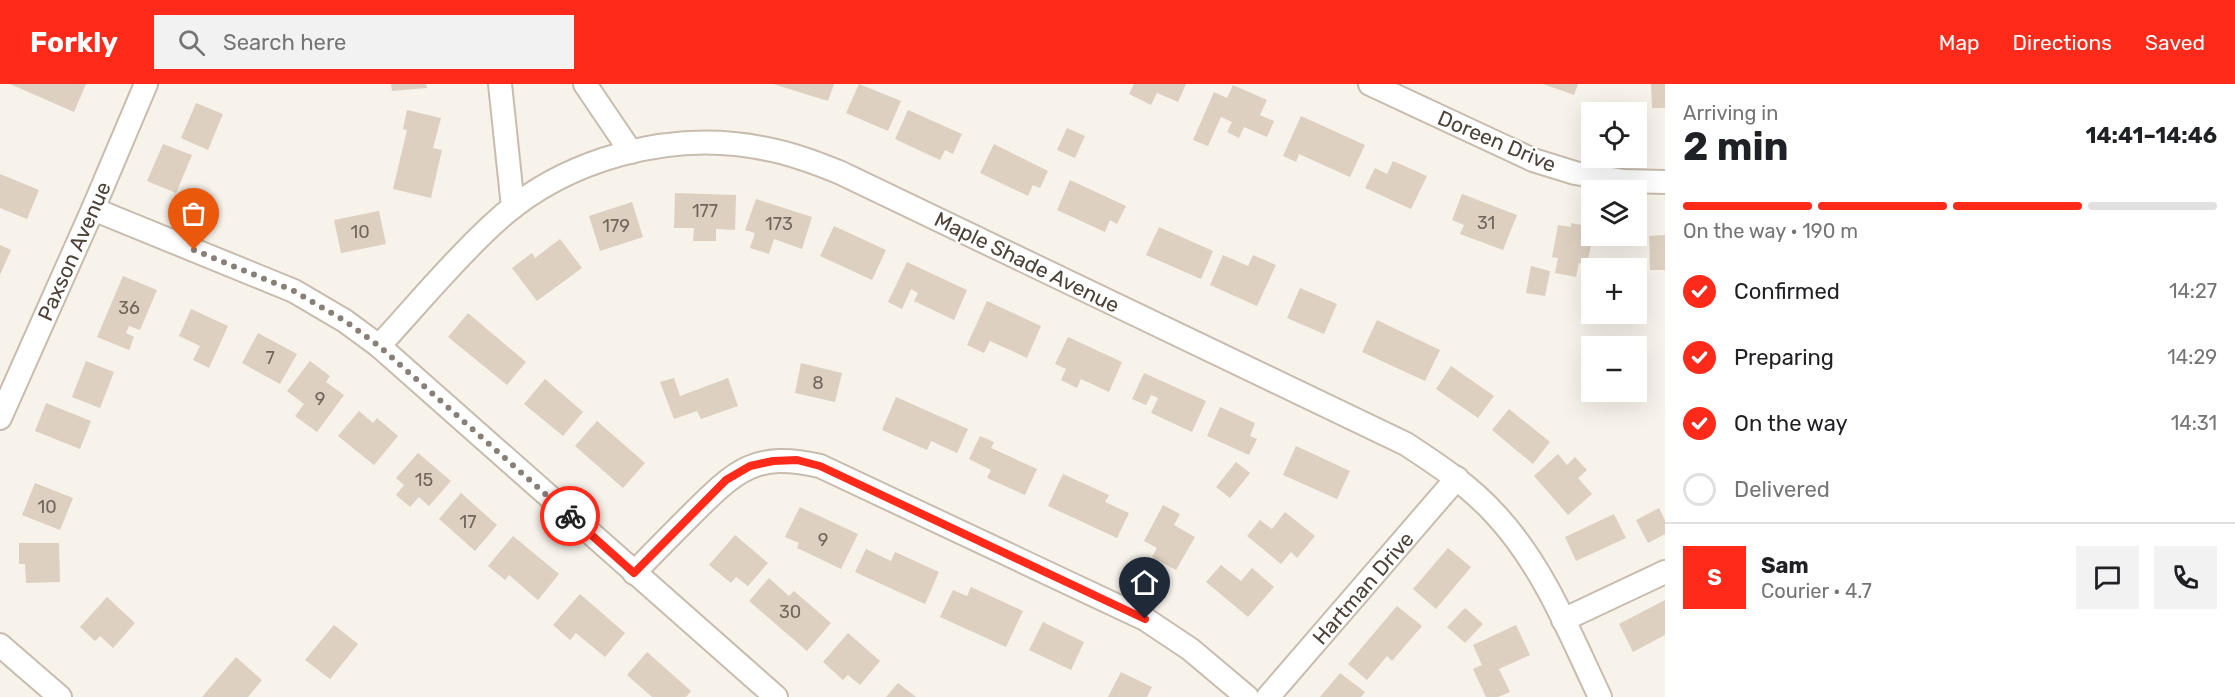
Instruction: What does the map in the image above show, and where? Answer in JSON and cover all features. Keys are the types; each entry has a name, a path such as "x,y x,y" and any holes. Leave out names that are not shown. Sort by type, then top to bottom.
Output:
{"street":[{"name":"Paxson Avenue","path":"0,418 146,84"},
{"path":"500,84 513,207"},
{"path":"585,84 631,152"},
{"name":"Doreen Drive","path":"1370,84 1533,160 1585,174 1624,181 1665,182"},
{"name":"Maple Shade Avenue","path":"379,346 491,226 513,207 555,181 596,162 631,152 677,144 722,143 767,148 805,158 841,173 1406,444 1457,478 1496,515 1528,555 1551,593 1600,697"},
{"path":"93,209 294,291 345,321 379,346 776,697"},
{"path":"634,573 726,480 750,466 773,461 797,460 820,466 1145,619 1190,648 1247,697"},
{"name":"Hartman Drive","path":"1268,697 1457,478"},
{"path":"1563,620 1665,573"},
{"path":"0,645 60,697"},
{"path":"0,664 26,668"}],"building":[{"path":"10,84 86,84 74,112"},
{"path":"391,84 426,84 427,88 392,91"},
{"path":"773,84 834,84 828,101"},
{"path":"859,84 901,101 888,131 846,113"},
{"path":"1134,84 1186,84 1178,102 1157,93 1151,105 1129,94"},
{"path":"1543,84 1578,84 1574,95"},
{"path":"1651,84 1665,84 1665,108 1652,108"},
{"path":"1233,85 1267,100 1260,115 1274,121 1267,137 1244,127 1239,138 1227,132 1232,122 1221,117 1208,146 1193,140 1214,92 1227,98"},
{"path":"196,103 223,114 208,150 181,138"},
{"path":"407,110 441,118 433,148 442,150 431,198 393,189 407,130 403,129"},
{"path":"908,110 962,134 953,154 945,150 940,160 895,139"},
{"path":"1301,116 1365,145 1350,177 1299,154 1296,162 1283,156"},
{"path":"1067,128 1085,136 1075,158 1057,150"},
{"path":"163,144 192,155 176,193 147,181"},
{"path":"994,144 1048,171 1040,188 1033,185 1028,196 980,173"},
{"path":"1393,161 1427,176 1411,209 1365,188 1375,168 1387,174"},
{"path":"0,174 39,190 27,219 0,208"},
{"path":"1070,180 1126,206 1117,224 1110,220 1105,232 1057,210"},
{"path":"675,193 736,195 735,230 716,229 716,241 693,241 694,228 674,228"},
{"path":"1462,194 1517,215 1503,250 1460,234 1464,225 1452,220"},
{"path":"756,199 812,217 802,249 774,239 769,254 750,248 755,233 745,230"},
{"path":"632,202 643,237 600,251 589,216"},
{"path":"379,211 386,244 341,253 334,220"},
{"path":"1571,223 1581,225 1581,246 1591,246 1588,258 1581,258 1576,277 1555,273 1558,258 1552,257 1558,225 1571,227"},
{"path":"834,226 886,250 872,280 820,256"},
{"path":"1159,227 1213,251 1201,279 1146,255"},
{"path":"1665,235 1665,270 1650,270 1649,236"},
{"path":"560,239 582,268 537,301 512,268 532,253 535,258"},
{"path":"0,245 11,250 0,275"},
{"path":"1223,255 1248,266 1253,255 1276,265 1257,306 1210,285"},
{"path":"907,262 967,290 954,320 914,301 918,293 911,289 902,309 888,302"},
{"path":"1531,266 1550,271 1545,296 1526,293"},
{"path":"123,276 157,290 140,330 129,326 126,333 134,337 129,350 97,337"},
{"path":"1300,288 1337,304 1324,334 1287,318"},
{"path":"987,301 1041,326 1027,358 990,341 984,353 967,345"},
{"path":"191,309 228,326 209,368 193,360 200,346 179,336"},
{"path":"468,313 526,362 507,385 448,337"},
{"path":"1377,320 1440,350 1425,381 1362,352"},
{"path":"258,333 297,354 280,384 242,363"},
{"path":"1068,337 1122,362 1109,392 1081,379 1077,388 1061,380 1066,369 1055,364"},
{"path":"86,361 114,372 100,408 72,397"},
{"path":"310,361 330,376 326,382 344,395 317,432 295,416 304,404 287,391"},
{"path":"801,363 842,373 835,402 795,393"},
{"path":"1451,366 1494,396 1478,418 1436,389"},
{"path":"1144,373 1206,401 1192,432 1151,413 1158,398 1151,395 1146,405 1132,399"},
{"path":"674,378 680,396 728,378 738,406 701,419 697,411 674,419 660,382"},
{"path":"545,379 583,412 563,436 524,404"},
{"path":"896,397 968,429 957,453 931,441 927,450 882,430"},
{"path":"46,403 91,421 80,449 35,431"},
{"path":"1220,407 1255,423 1250,436 1257,439 1249,455 1207,436"},
{"path":"1509,409 1550,442 1533,464 1492,430"},
{"path":"359,411 373,423 377,418 398,436 374,465 338,436"},
{"path":"597,421 645,463 623,488 575,446"},
{"path":"980,436 994,442 991,448 1037,469 1025,495 987,478 991,470 969,459"},
{"path":"1296,446 1350,471 1337,499 1283,475"},
{"path":"418,453 451,481 429,506 419,497 410,507 396,495 404,485 396,478"},
{"path":"1558,454 1567,465 1575,457 1587,470 1578,478 1592,494 1568,515 1534,476"},
{"path":"1236,462 1250,473 1230,498 1216,487"},
{"path":"1063,474 1109,495 1105,502 1129,513 1117,538 1048,506"},
{"path":"35,483 73,498 60,530 22,515"},
{"path":"461,493 497,525 475,551 439,519"},
{"path":"1163,505 1180,514 1174,525 1195,537 1176,570 1152,557 1157,548 1144,541"},
{"path":"800,507 858,534 841,569 797,548 799,543 785,537"},
{"path":"1659,508 1665,520 1665,534 1648,543 1636,520"},
{"path":"1285,512 1315,536 1297,558 1291,552 1281,564 1247,536 1260,520 1272,529"},
{"path":"1614,514 1626,538 1576,561 1565,537"},
{"path":"735,535 768,563 748,586 736,577 731,583 709,565"},
{"path":"513,536 559,574 538,600 509,575 505,580 488,566"},
{"path":"19,543 59,543 60,582 26,583 25,564 19,564"},
{"path":"1448,548 1471,567 1436,609 1413,589"},
{"path":"866,549 891,561 895,552 939,572 925,604 855,572"},
{"path":"1221,565 1241,581 1252,568 1274,587 1248,617 1206,582"},
{"path":"769,578 789,596 794,591 831,623 807,651 749,601"},
{"path":"971,587 1023,611 1006,647 940,617 953,590 967,596"},
{"path":"580,594 625,633 605,657 576,633 570,640 553,625"},
{"path":"107,597 135,623 113,648 100,636 95,641 80,627"},
{"path":"1665,600 1665,635 1633,652 1619,624"},
{"path":"1397,606 1422,626 1392,661 1387,656 1367,680 1348,664"},
{"path":"1465,608 1483,624 1465,643 1447,627"},
{"path":"1043,622 1084,642 1071,670 1029,650"},
{"path":"334,625 358,644 330,679 305,660"},
{"path":"1516,625 1530,655 1499,669 1510,692 1498,697 1486,697 1473,669 1482,665 1473,645"},
{"path":"848,633 880,661 860,685 848,675 843,680 823,662"},
{"path":"647,652 691,691 686,697 652,697 627,675"},
{"path":"236,657 262,680 248,697 202,697"},
{"path":"1121,672 1152,687 1147,697 1108,697"},
{"path":"1340,673 1365,692 1361,697 1320,697"},
{"path":"898,683 916,697 886,697"}],"way so far":[{"path":"194,250 294,291 345,321 379,346 412,378 570,516"}],"route":[{"path":"570,516 634,573 726,480 750,466 773,461 797,460 820,466 1145,619"}]}
